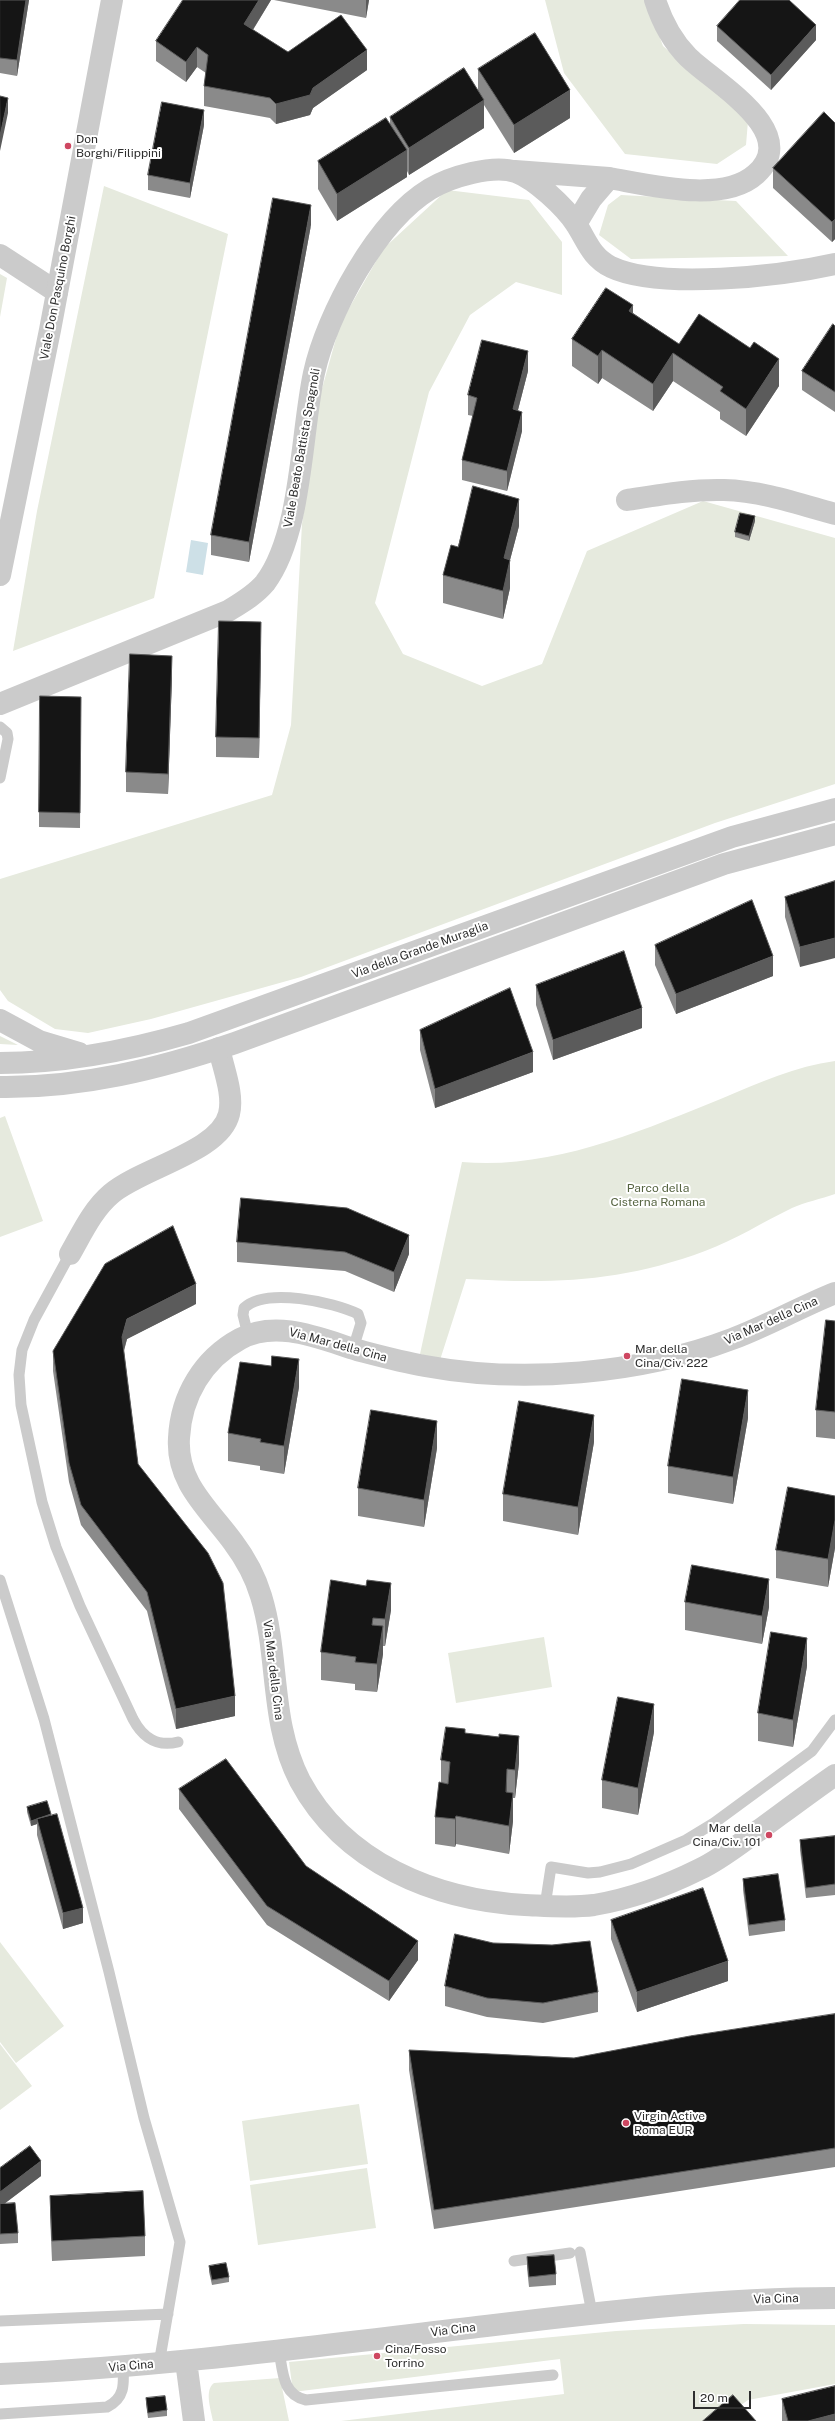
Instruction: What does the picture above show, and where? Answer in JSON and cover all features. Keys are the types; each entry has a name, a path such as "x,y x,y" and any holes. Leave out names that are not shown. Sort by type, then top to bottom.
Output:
{"street":[{"name":"Viale Don Pasquino Borghi","path":"0,575 57,292 112,0"},
{"name":"Viale Beato Battista Spagnoli","path":"0,704 228,611 248,599 263,585 276,565 289,528 312,383 321,348 333,317 367,256 392,222 415,199 432,188 466,174 514,171 564,173 687,189 724,190 743,184 754,176 762,167 768,156 768,140 760,121 748,108 705,73 680,49 664,24 655,0"},
{"path":"514,171 541,188 576,224 588,246 600,260 619,270 645,275 677,278 725,278 794,272 835,264"},
{"path":"576,224 592,199 609,178"},
{"path":"0,255 57,292"},
{"path":"627,500 693,490 726,490 760,494 835,514"},
{"name":"Via della Grande Muraglia","path":"0,1063 43,1062 92,1056 141,1046 189,1033 732,836 835,809"},
{"name":"Via della Grande Muraglia","path":"0,1087 38,1087 92,1081 151,1069 219,1048 724,864 835,834"},
{"path":"0,1020 39,1041 92,1056"},
{"path":"70,1254 93,1214 112,1193 143,1174 195,1150 221,1130 230,1113 230,1100 219,1048"},
{"name":"Via Mar della Cina","path":"835,1293 752,1331 702,1350 595,1370 544,1374 485,1375 417,1365 353,1349 291,1331 272,1331 248,1336 218,1355 193,1384 184,1407 180,1424 181,1465 191,1488 237,1547 258,1586 270,1628 275,1693 280,1726 288,1754 300,1780 321,1812 340,1834 371,1859 403,1876 452,1894 482,1901 567,1907 607,1902 659,1886 703,1868 724,1856 835,1775"},
{"name":"Via Cina","path":"0,2374 159,2364 679,2304 778,2298 835,2298"},
{"path":"186,2361 194,2421"}],"lane":[{"path":"0,727 7,733 8,739 0,778"},
{"path":"70,1254 34,1320 22,1350 19,1382 23,1418 44,1508 63,1567 133,1719 143,1734 153,1741 164,1744 178,1742"},
{"path":"248,1336 243,1315 244,1308 248,1304 270,1299 320,1302 358,1314 361,1323 353,1349"},
{"path":"0,1580 46,1726 109,1972 144,2118 180,2242 159,2364"},
{"path":"545,1906 551,1867 582,1873 600,1872 631,1864 686,1840 714,1823 812,1751 835,1720"},
{"path":"514,2261 575,2253 592,2314"},
{"path":"0,2321 168,2314"},
{"path":"279,2351 287,2388 295,2397 306,2400 553,2375"},
{"path":"0,2414 107,2407 117,2401 123,2391 123,2366"}],"green space":[{"path":"545,0 646,0 663,46 748,121 746,145 717,164 625,154 564,73"},
{"path":"104,186 228,234 154,598 13,651 37,511"},
{"path":"447,190 529,200 562,242 562,295 516,282 470,315 429,392 375,603 403,654 482,686 542,664 587,551 703,501 835,538 835,784 715,823 301,977 151,1019 88,1033 55,1029 8,1001 0,990 0,879 272,795 291,725 302,524 320,396 340,324 383,249"},
{"path":"621,195 736,201 788,256 631,259 599,235 608,205"},
{"path":"0,274 7,278 0,317"},
{"path":"0,1036 18,1045 0,1044"},
{"name":"Parco della Cisterna Romana","path":"835,1061 835,1194 792,1208 716,1247 645,1269 616,1275 558,1281 498,1281 466,1279 440,1360 420,1354 462,1162 496,1163 529,1160 563,1154 628,1135 792,1071 820,1063"},
{"path":"5,1116 43,1221 0,1237 0,1118"},
{"path":"544,1637 552,1687 456,1703 448,1653"},
{"path":"0,1942 64,2026 16,2063 0,2042"},
{"path":"0,2044 32,2086 0,2110"},
{"path":"359,2104 368,2164 250,2181 242,2121"},
{"path":"367,2168 376,2228 258,2245 250,2185"},
{"path":"744,2324 835,2325 835,2384 748,2400 719,2421 341,2421 564,2394 560,2359 293,2392 289,2362 616,2331"},
{"path":"280,2378 289,2421 213,2421 209,2390 214,2383"}],"shaded area":[{"path":"191,540 208,543 203,575 186,572"}],"building":[{"path":"0,0 26,0 17,60 0,58"},
{"path":"183,0 259,0 244,24 288,52 341,15 367,50 313,88 310,95 276,104 270,98 204,86 208,55 197,47 186,62 156,41"},
{"path":"740,0 789,0 816,25 771,75 717,26"},
{"path":"535,33 570,90 514,125 478,69"},
{"path":"464,68 484,100 409,148 390,117"},
{"path":"0,96 8,98 0,136"},
{"path":"162,102 204,110 190,183 148,175"},
{"path":"824,112 835,123 835,219 832,222 773,168"},
{"path":"386,118 407,150 337,194 318,161"},
{"path":"273,198 311,205 249,542 211,535"},
{"path":"606,288 633,305 629,311 679,344 699,314 750,348 754,342 779,359 746,409 720,391 723,387 673,353 653,384 602,350 598,356 572,339"},
{"path":"833,324 835,326 835,392 802,371"},
{"path":"482,340 528,351 513,409 522,412 507,471 462,460 477,398 468,395"},
{"path":"473,486 519,499 504,558 510,560 503,591 443,575 451,545 458,547"},
{"path":"740,513 755,516 749,536 735,532"},
{"path":"219,621 261,622 259,738 216,737"},
{"path":"130,654 172,656 168,774 126,772"},
{"path":"40,696 81,697 80,813 39,812"},
{"path":"835,881 835,938 800,947 785,897"},
{"path":"752,900 773,956 676,994 655,945"},
{"path":"624,951 642,1008 553,1040 536,985"},
{"path":"510,988 533,1052 435,1089 420,1030"},
{"path":"241,1198 347,1208 409,1235 394,1272 345,1252 237,1242"},
{"path":"173,1226 196,1284 127,1319 122,1337 138,1464 208,1553 223,1583 235,1696 176,1709 147,1592 81,1505 69,1463 53,1351 105,1264"},
{"path":"826,1320 835,1321 835,1412 816,1410"},
{"path":"272,1356 299,1359 284,1446 260,1442 261,1439 228,1433 240,1362 271,1366"},
{"path":"682,1379 748,1390 733,1477 668,1466"},
{"path":"519,1401 594,1415 578,1507 503,1494"},
{"path":"371,1410 437,1421 424,1500 358,1488"},
{"path":"788,1487 835,1496 835,1520 828,1559 776,1550"},
{"path":"692,1565 769,1579 762,1616 685,1602"},
{"path":"331,1580 366,1586 367,1580 391,1583 385,1619 373,1618 372,1625 383,1626 377,1664 355,1662 356,1657 321,1652"},
{"path":"771,1632 807,1638 793,1720 758,1713"},
{"path":"618,1697 654,1704 638,1788 602,1780"},
{"path":"446,1727 465,1729 465,1733 499,1737 499,1734 519,1736 515,1770 507,1769 506,1792 513,1793 509,1826 456,1816 455,1819 435,1817 439,1782 448,1784 450,1762 441,1760"},
{"path":"226,1759 306,1866 418,1941 389,1981 267,1906 179,1789"},
{"path":"47,1801 51,1814 31,1821 27,1807"},
{"path":"57,1814 83,1908 63,1913 37,1819"},
{"path":"835,1836 835,1884 806,1888 800,1840"},
{"path":"778,1874 785,1920 749,1925 743,1879"},
{"path":"703,1888 728,1961 637,1992 611,1920"},
{"path":"455,1934 493,1943 552,1945 590,1941 598,1992 543,2003 487,1998 445,1986"},
{"name":"Virgin Active Roma EUR","path":"835,2014 835,2148 434,2210 409,2050 574,2058 690,2036"},
{"path":"30,2146 41,2161 0,2192 0,2168"},
{"path":"143,2191 145,2236 52,2241 50,2196"},
{"path":"15,2203 18,2233 0,2234 0,2204"},
{"path":"554,2255 556,2274 529,2277 527,2257"},
{"path":"226,2263 229,2277 212,2280 209,2266"},
{"path":"835,2386 835,2414 808,2421 788,2421 782,2399"},
{"path":"733,2395 756,2421 703,2421"},
{"path":"165,2396 167,2410 148,2413 146,2398"}],"place":[{"name":"Don Borghi/Filippini","path":"68,146"},
{"name":"Mar della Cina/Civ. 222","path":"627,1356"},
{"name":"Mar della Cina/Civ. 101","path":"769,1835"},
{"name":"Virgin Active Roma EUR","path":"626,2123"},
{"name":"Cina/Fosso Torrino","path":"377,2356"}]}
